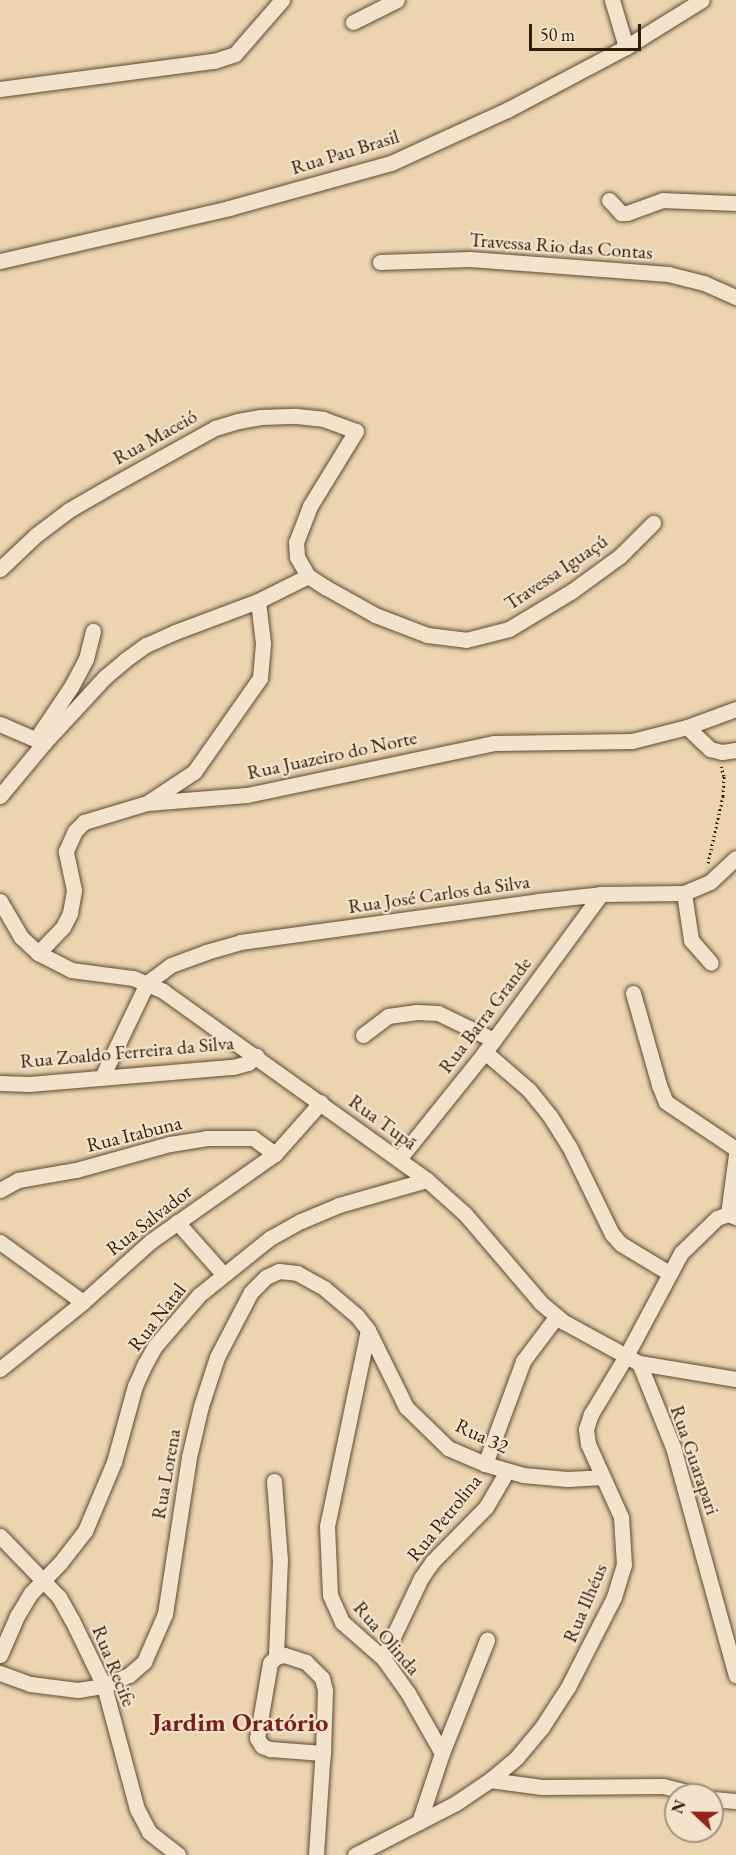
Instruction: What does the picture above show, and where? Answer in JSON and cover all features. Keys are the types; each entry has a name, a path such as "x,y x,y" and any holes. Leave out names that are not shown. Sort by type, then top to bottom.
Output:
{"street":[{"path":"0,88 214,61 235,54 282,0"},
{"path":"353,22 398,0"},
{"path":"612,0 626,47"},
{"name":"Rua Pau Brasil","path":"3,261 230,208 391,163 507,110 626,47 702,0"},
{"path":"609,200 621,213 663,200 736,203"},
{"name":"Travessa Rio das Contas","path":"380,262 470,259 668,274 704,283 736,297"},
{"name":"Rua Maceió","path":"0,569 36,535 69,510 215,428 238,421 296,416 323,419 356,431 310,506 296,542 297,556 308,576"},
{"name":"Travessa Iguaçú","path":"308,576 375,615 427,635 466,640 509,628 572,591 620,556 653,523"},
{"path":"40,741 105,677 146,645 258,601 308,576"},
{"path":"147,803 194,772 260,678 263,643 258,601"},
{"path":"0,796 40,741 71,687 86,659 93,630"},
{"name":"Rua Juazeiro do Norte","path":"38,953 63,927 70,913 74,890 66,851 75,831 84,822 147,803 247,795 494,743 632,741 687,727 736,710"},
{"path":"0,724 40,741"},
{"path":"687,727 710,749 717,752 736,750"},
{"name":"Rua José Carlos da Silva","path":"147,983 171,965 240,942 601,894 684,893 710,882 736,858"},
{"path":"684,893 691,940 711,963"},
{"name":"Rua Barra Grande","path":"399,1159 489,1046 601,894"},
{"name":"Rua Tupã","path":"0,902 21,937 38,953 71,970 147,983 256,1056 399,1159 465,1214 521,1282 557,1317 633,1360 736,1379"},
{"path":"102,1077 147,983"},
{"path":"633,993 658,1085 666,1102 736,1149"},
{"path":"363,1035 388,1016 417,1012 438,1013 489,1046 550,1116 569,1146 612,1234 621,1244 669,1274"},
{"name":"Rua Zoaldo Ferreira da Silva","path":"0,1083 29,1084 232,1067 248,1063 256,1056"},
{"name":"Rua Salvador","path":"0,1369 83,1302 151,1241 275,1154 321,1102"},
{"name":"Rua Itabuna","path":"0,1190 18,1180 76,1170 170,1144 206,1138 253,1137 275,1154"},
{"path":"732,1215 736,1155"},
{"name":"Rua Natal","path":"0,1655 17,1616 43,1579 73,1547 95,1510 114,1462 135,1386 155,1346 199,1295 270,1238 301,1221 339,1205 427,1180"},
{"name":"Rua Ilhéus","path":"355,1855 456,1803 490,1780 516,1757 542,1727 579,1669 614,1597 624,1565 621,1517 588,1444 586,1429 591,1414 633,1360 669,1274 681,1253 717,1218 732,1215"},
{"path":"177,1222 223,1274"},
{"path":"0,1242 83,1302"},
{"name":"Rua Lorena","path":"0,1673 30,1684 58,1689 104,1686 129,1675 144,1662 154,1644 165,1614 189,1457 201,1406 217,1357 251,1292 266,1277 279,1271 297,1273 324,1288 357,1316 368,1330"},
{"path":"485,1464 523,1361 557,1317"},
{"name":"Rua 32","path":"368,1330 406,1407 448,1448 485,1464 523,1476 567,1479 603,1477"},
{"name":"Rua Olinda","path":"368,1330 327,1526 326,1563 330,1595 339,1616 383,1658 408,1693 441,1753"},
{"name":"Rua Guarapari","path":"633,1360 680,1469 736,1675"},
{"name":"Rua Petrolina","path":"383,1658 421,1578 447,1546 486,1507 507,1471"},
{"path":"274,1481 280,1560 276,1657"},
{"name":"Rua Recife","path":"0,1536 59,1597 72,1620 104,1686 137,1809 149,1832 178,1855"},
{"path":"419,1822 441,1753 488,1640"},
{"path":"316,1855 323,1753 325,1690 322,1678 306,1662 284,1655 276,1657 270,1663 257,1738 262,1746 270,1749 323,1753"},
{"path":"490,1780 542,1787 664,1786"}],"path":[{"path":"710,882 709,852 723,796 724,776 717,752"}],"district":[{"name":"Jardim Oratório","path":"240,1723"}]}
